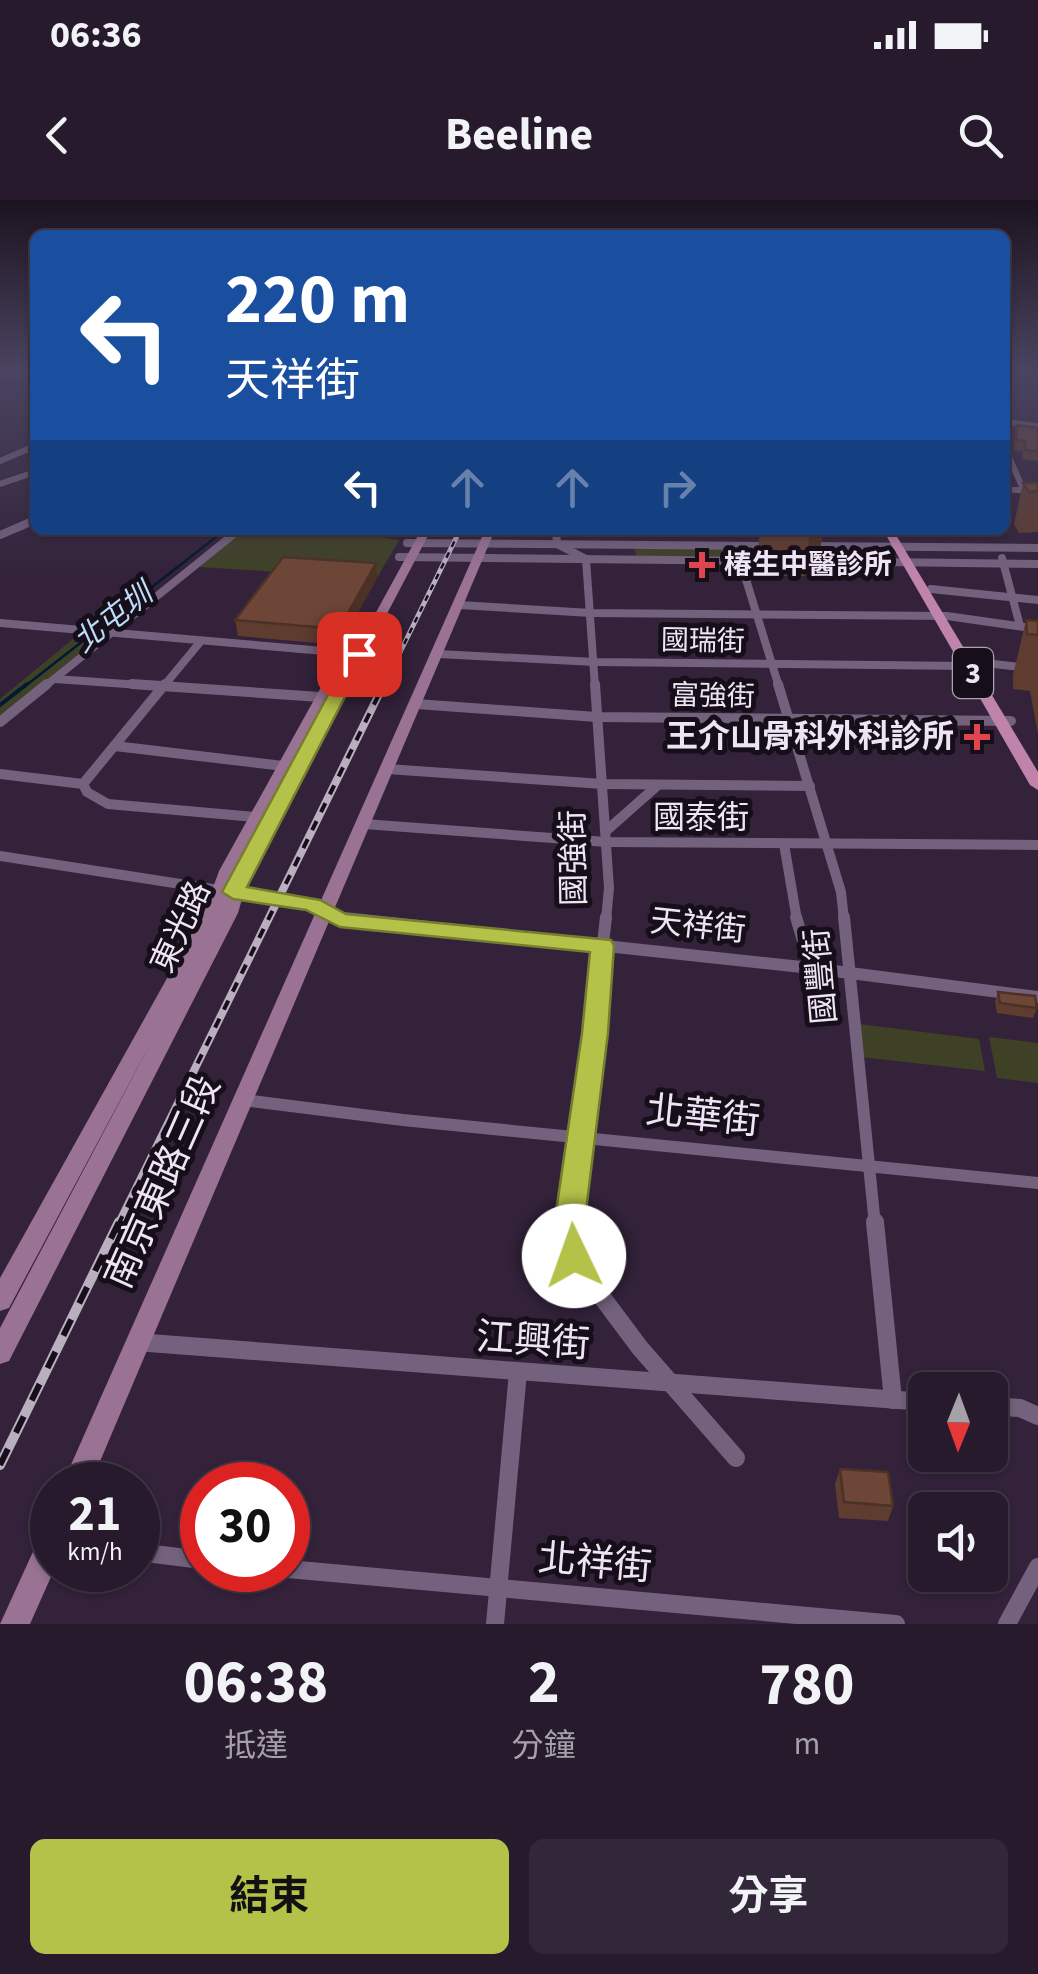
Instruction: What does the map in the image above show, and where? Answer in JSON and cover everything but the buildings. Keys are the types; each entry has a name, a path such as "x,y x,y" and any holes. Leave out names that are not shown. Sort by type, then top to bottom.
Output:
{"main road":[{"name":"3","path":"892,535 932,589 943,616"},
{"name":"3","path":"899,535 906,554 1006,721 1038,785"},
{"name":"3","path":"1006,721 1038,766"}],"street":[{"path":"0,462 30,448"},
{"path":"1010,459 1038,522"},
{"path":"0,462 30,469"},
{"path":"0,484 30,472"},
{"path":"1010,490 1025,490"},
{"path":"0,535 30,522"},
{"path":"0,722 233,535"},
{"name":"東光路","path":"409,550 414,535"},
{"name":"東光路","path":"0,1301 352,653 409,550 422,535"},
{"name":"南京東路三段","path":"86,1462 488,535"},
{"path":"556,535 557,544"},
{"path":"409,550 482,551 557,544 777,546"},
{"path":"557,544 586,559"},
{"path":"629,545 631,560"},
{"path":"795,546 1038,564"},
{"path":"814,546 820,561"},
{"path":"999,547 1020,626"},
{"path":"800,561 999,547 1038,548"},
{"path":"409,550 586,559 780,561"},
{"name":"國強街","path":"586,559 608,888 570,1219 574,1256 640,1348 736,1458"},
{"name":"國豐街","path":"740,560 768,664 841,892 892,1400"},
{"path":"932,589 1038,600"},
{"path":"460,604 591,613 943,616 1038,629"},
{"path":"0,623 352,653"},
{"path":"84,784 200,641"},
{"name":"東光路","path":"0,1354 229,913 226,891 254,817 320,697 352,653"},
{"name":"國瑞街","path":"438,654 594,662 972,664 1038,669"},
{"path":"55,679 320,697"},
{"name":"富強街","path":"416,704 597,717 1006,721"},
{"path":"115,746 282,766"},
{"path":"387,769 603,784 810,786"},
{"path":"0,774 84,784"},
{"path":"84,784 87,792 108,804 254,817"},
{"path":"606,837 658,784"},
{"name":"國泰街","path":"364,824 784,844 1038,845"},
{"path":"784,844 794,909 811,968"},
{"name":"天祥街","path":"0,856 312,904 340,920 849,972 1038,997"},
{"name":"北華街","path":"243,1100 403,1120 1038,1183"},
{"name":"江興街","path":"136,1342 908,1401"},
{"path":"495,1624 518,1372"},
{"path":"1008,1407 1038,1416"},
{"path":"1007,1624 1038,1567"},
{"name":"北祥街","path":"310,1571 896,1624"},
{"path":"15,1624 30,1591"}],"green space":[{"path":"239,535 366,535 399,540 377,578 199,567"},
{"path":"798,549 801,558 637,556 634,550"},
{"path":"73,639 94,641 0,718 0,699"},
{"path":"859,1024 979,1039 985,1071 860,1057"},
{"path":"989,1037 1038,1043 1038,1083 997,1078"}],"waterway":[{"name":"北屯圳","path":"24,687 219,535"},
{"name":"北屯圳","path":"0,705 27,684"}],"railway":[{"path":"383,687 458,535"},
{"path":"118,1225 384,684"},
{"path":"0,1465 119,1222"}],"place":[{"name":"椿生中醫診所","path":"702,565"},
{"name":"王介山骨科外科診所","path":"977,737"}],"route":[{"path":"359,654 233,892 312,904 340,920 602,946 595,1033 570,1219 574,1256"}]}
